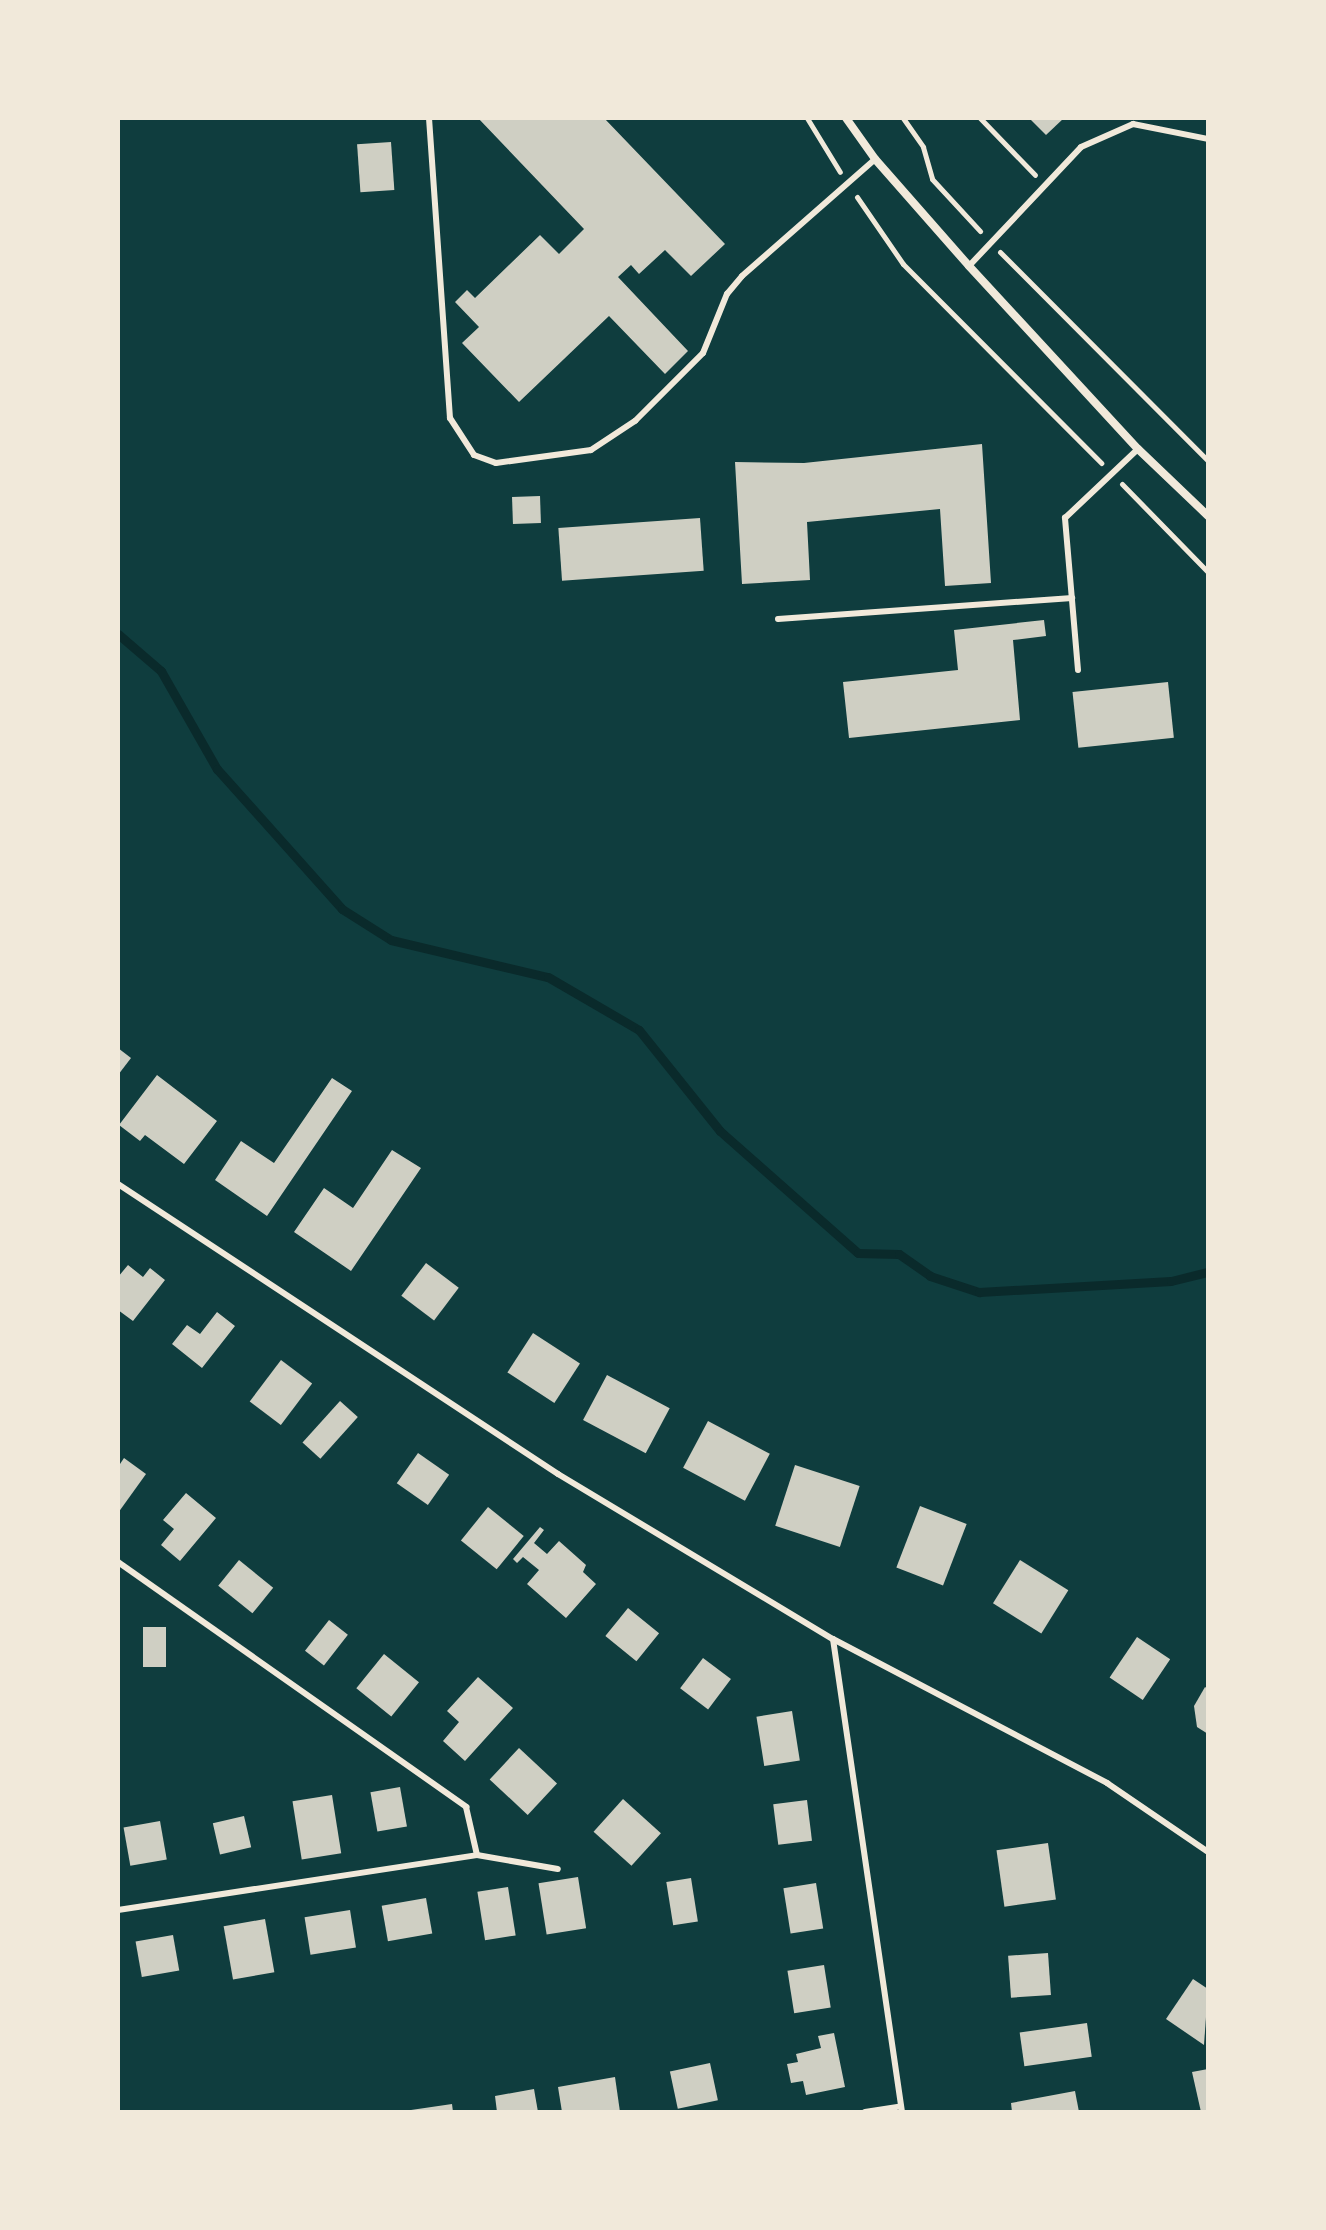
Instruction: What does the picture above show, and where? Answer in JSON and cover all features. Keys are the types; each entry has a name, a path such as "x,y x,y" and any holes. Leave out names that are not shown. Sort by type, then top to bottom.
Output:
{"street":[{"path":"846,118 875,159 969,266 1138,449 1208,516"}],"lane":[{"path":"429,118 450,418 474,455 496,463 591,450 635,421 703,353 727,294 742,276 845,181 875,159"},
{"path":"969,266 1081,147 1133,124 1208,139"},
{"path":"1078,670 1065,518 1138,449"},
{"path":"778,619 1072,598"},
{"path":"118,1184 558,1474 833,1639 1107,1783 1208,1852"},
{"path":"118,1562 466,1807 477,1855"},
{"path":"833,1639 902,2109 865,2112"},
{"path":"118,1910 477,1855 558,1869"}],"path":[{"path":"807,118 845,181 903,264 1208,572"},
{"path":"903,118 923,147 932,179 991,243 1208,461"},
{"path":"980,118 1045,186"}],"building":[{"path":"478,118 604,118 725,244 691,276 665,250 639,274 631,265 618,277 688,351 665,374 609,316 519,402 462,343 479,327 455,302 467,290 475,298 540,235 559,254 584,229"},
{"path":"1029,118 1064,118 1046,135"},
{"path":"391,142 394,190 360,192 357,144"},
{"path":"982,444 991,583 945,586 940,509 807,522 810,580 742,584 735,462 804,463"},
{"path":"540,496 541,523 513,524 512,497"},
{"path":"700,518 704,571 562,581 558,528"},
{"path":"1044,620 1046,636 1013,640 1020,720 849,738 843,682 958,670 954,630"},
{"path":"1168,682 1174,738 1078,748 1073,692"},
{"path":"118,1048 131,1058 118,1075"},
{"path":"157,1075 217,1121 184,1164 145,1135 140,1141 119,1125"},
{"path":"332,1078 352,1091 267,1216 215,1180 241,1141 274,1163"},
{"path":"392,1150 421,1168 351,1271 294,1232 324,1188 353,1208"},
{"path":"426,1263 459,1288 434,1320 401,1296"},
{"path":"128,1265 143,1277 150,1268 165,1280 133,1321 118,1310 118,1277"},
{"path":"217,1312 235,1326 202,1368 172,1344 187,1325 200,1334"},
{"path":"533,1333 580,1363 554,1403 507,1372"},
{"path":"281,1360 312,1383 281,1425 250,1402"},
{"path":"607,1375 670,1408 646,1453 583,1420"},
{"path":"340,1401 358,1417 320,1459 303,1443"},
{"path":"708,1421 770,1454 745,1501 683,1468"},
{"path":"418,1453 449,1475 428,1505 397,1483"},
{"path":"124,1458 146,1474 118,1513 118,1467"},
{"path":"795,1465 860,1486 840,1547 775,1526"},
{"path":"186,1493 216,1518 180,1561 161,1545 174,1529 163,1520"},
{"path":"920,1506 967,1524 943,1586 896,1568"},
{"path":"488,1507 524,1536 497,1569 461,1540"},
{"path":"540,1527 544,1530 534,1543 547,1554 559,1541 586,1565 583,1572 596,1584 566,1618 527,1584 539,1570 523,1557 517,1563 513,1559"},
{"path":"239,1560 273,1588 252,1613 218,1586"},
{"path":"1020,1560 1068,1590 1041,1633 993,1603"},
{"path":"628,1608 659,1633 636,1661 605,1636"},
{"path":"329,1620 348,1635 324,1666 305,1651"},
{"path":"143,1627 166,1627 166,1667 143,1667"},
{"path":"1137,1637 1170,1659 1143,1700 1110,1678"},
{"path":"384,1654 419,1682 391,1717 356,1688"},
{"path":"703,1658 731,1679 708,1709 680,1688"},
{"path":"478,1677 513,1708 465,1761 443,1741 459,1722 447,1711"},
{"path":"1205,1687 1208,1689 1208,1734 1197,1727 1194,1706"},
{"path":"792,1711 800,1760 764,1766 756,1717"},
{"path":"519,1748 557,1783 528,1815 490,1779"},
{"path":"400,1787 407,1826 377,1832 370,1792"},
{"path":"332,1795 341,1853 302,1860 292,1801"},
{"path":"623,1799 661,1833 631,1866 594,1832"},
{"path":"807,1800 812,1841 778,1845 773,1804"},
{"path":"244,1816 251,1847 220,1854 213,1823"},
{"path":"160,1821 167,1859 130,1866 124,1827"},
{"path":"1048,1843 1056,1899 1004,1907 997,1850"},
{"path":"578,1877 586,1928 547,1935 538,1883"},
{"path":"691,1878 698,1921 673,1925 666,1882"},
{"path":"816,1883 823,1928 791,1934 783,1888"},
{"path":"508,1887 516,1935 485,1940 477,1892"},
{"path":"426,1898 432,1933 388,1941 382,1906"},
{"path":"350,1910 356,1948 311,1955 305,1917"},
{"path":"265,1919 274,1972 233,1979 224,1926"},
{"path":"173,1935 179,1970 142,1977 136,1942"},
{"path":"1048,1953 1051,1995 1011,1998 1008,1956"},
{"path":"824,1965 831,2007 794,2013 787,1971"},
{"path":"1193,1979 1208,1989 1204,2045 1166,2019"},
{"path":"1087,2023 1092,2057 1024,2066 1020,2032"},
{"path":"834,2033 845,2087 806,2095 803,2081 791,2083 787,2064 798,2062 796,2054 821,2048 818,2036"},
{"path":"710,2063 718,2100 678,2109 670,2072"},
{"path":"1208,2069 1208,2112 1201,2112 1192,2072"},
{"path":"615,2077 620,2112 562,2112 558,2087"},
{"path":"534,2089 538,2112 497,2112 495,2096"},
{"path":"1075,2091 1079,2112 1012,2112 1011,2103"},
{"path":"452,2104 453,2112 411,2112 411,2110"}],"waterway":[{"path":"118,634 161,671 217,769 342,909 391,940 548,977 639,1030 720,1131 858,1253 899,1254 930,1276 979,1292 1171,1281 1208,1272"}]}
